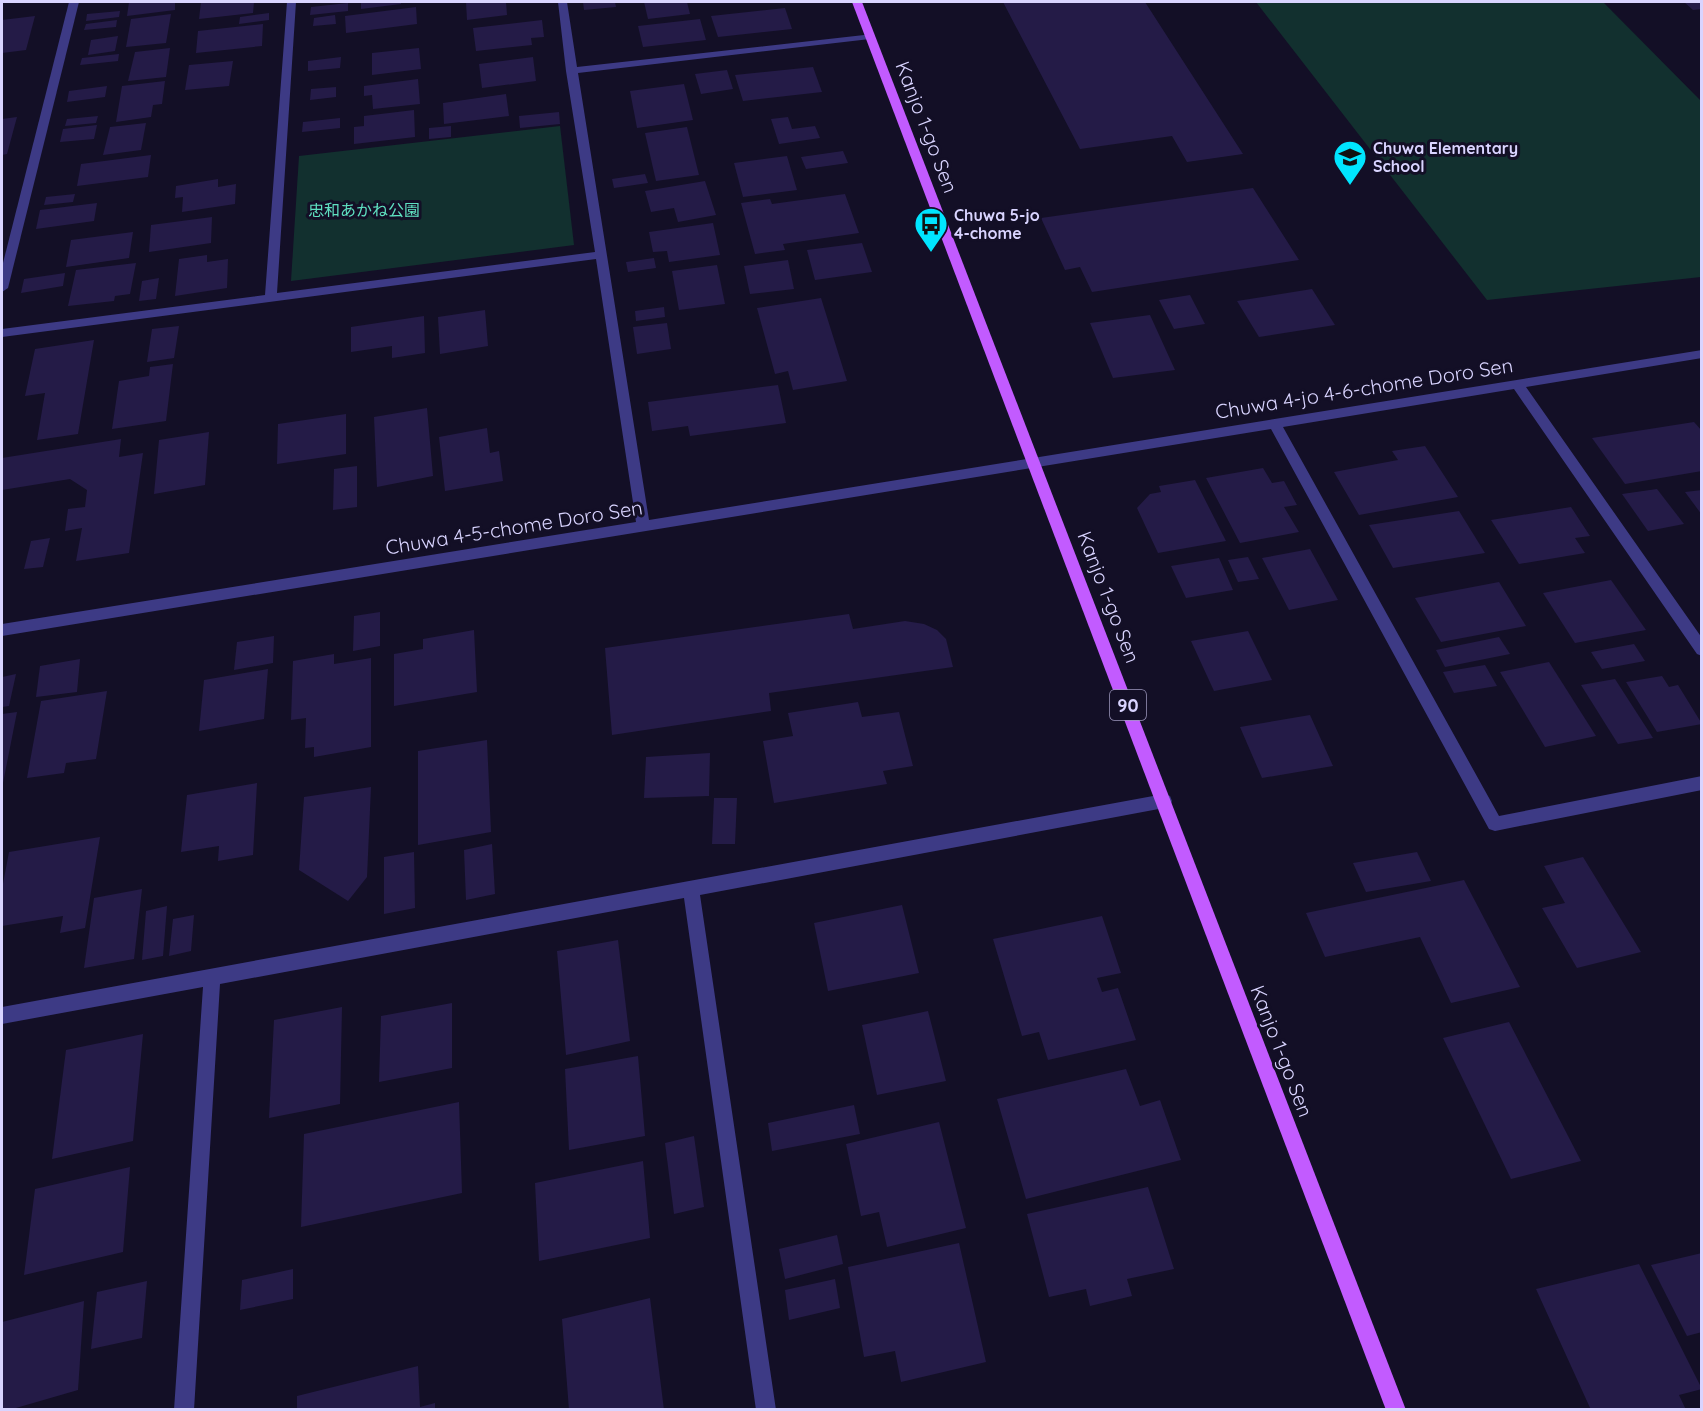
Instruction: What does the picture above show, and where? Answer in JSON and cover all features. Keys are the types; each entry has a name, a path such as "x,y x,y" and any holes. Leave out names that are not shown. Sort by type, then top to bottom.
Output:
{"main road":[{"name":"Kanjo 1-go Sen","path":"857,2 1396,1410"}],"street":[{"path":"2,288 74,2"},
{"path":"271,298 291,2"},
{"path":"562,2 643,526"},
{"path":"572,71 870,36"},
{"path":"2,333 600,255"},
{"name":"Chuwa 4-jo 4-6-chome Doro Sen","path":"1033,463 1701,354"},
{"path":"1517,383 1701,650"},
{"path":"1274,422 1495,824 1701,783"},
{"name":"Chuwa 4-5-chome Doro Sen","path":"2,630 1033,463"},
{"path":"2,1016 1164,801"},
{"path":"691,889 766,1410"},
{"path":"184,1410 212,977"}],"green space":[{"path":"1256,2 1603,2 1701,101 1701,277 1487,300"},
{"name":"忠和あかね公園","path":"560,126 574,245 291,281 299,156"}],"building":[{"path":"129,2 175,2 175,10 127,16"},
{"path":"201,2 254,2 253,13 199,19"},
{"path":"361,2 401,2 401,4 361,9"},
{"path":"466,2 506,2 507,15 467,20"},
{"path":"583,2 615,2 616,7 584,10"},
{"path":"644,2 687,2 690,14 648,19"},
{"path":"1003,2 1145,2 1243,154 1187,162 1172,136 1080,149"},
{"path":"1684,2 1702,2 1702,9 1693,10"},
{"path":"348,3 348,11 310,15 311,7"},
{"path":"416,7 417,24 346,33 345,16"},
{"path":"785,8 792,29 718,37 711,16"},
{"path":"120,11 119,17 86,21 87,14"},
{"path":"269,13 269,20 239,24 240,17"},
{"path":"171,14 166,43 126,47 131,19"},
{"path":"335,15 336,24 313,26 314,18"},
{"path":"35,16 26,50 2,53 2,20"},
{"path":"700,19 706,40 643,47 638,26"},
{"path":"117,20 116,27 84,30 86,24"},
{"path":"542,20 544,37 531,38 532,45 476,51 473,28"},
{"path":"263,24 262,46 196,53 198,31"},
{"path":"118,36 115,51 88,55 91,40"},
{"path":"170,48 166,77 128,81 135,52"},
{"path":"419,48 421,69 372,75 372,53"},
{"path":"119,54 118,61 80,65 82,58"},
{"path":"341,57 340,68 308,71 308,61"},
{"path":"533,57 536,81 482,88 479,64"},
{"path":"233,61 229,86 185,90 189,65"},
{"path":"813,67 822,92 743,101 735,75"},
{"path":"727,70 733,89 701,94 695,74"},
{"path":"418,79 420,104 373,109 372,95 364,96 364,86"},
{"path":"165,81 162,104 153,105 151,117 116,122 122,86"},
{"path":"684,84 693,120 637,128 630,91"},
{"path":"107,86 105,97 67,102 69,91"},
{"path":"336,87 336,97 310,100 311,89"},
{"path":"506,94 509,116 444,124 443,103"},
{"path":"414,110 415,137 354,144 354,127 364,126 364,116"},
{"path":"559,112 560,124 520,128 519,116"},
{"path":"98,116 96,123 65,126 67,119"},
{"path":"17,117 7,154 2,155 2,119"},
{"path":"788,117 792,129 815,126 820,138 779,144 771,119"},
{"path":"340,118 340,128 302,132 303,122"},
{"path":"146,123 141,150 103,155 110,127"},
{"path":"97,125 94,139 60,142 63,129"},
{"path":"451,126 451,137 429,139 429,128"},
{"path":"687,127 699,175 656,181 645,133"},
{"path":"843,151 848,163 806,169 801,157"},
{"path":"151,155 148,177 77,186 81,164"},
{"path":"787,156 797,190 743,197 734,163"},
{"path":"645,174 648,183 614,188 612,179"},
{"path":"218,179 218,187 236,184 235,204 182,212 183,197 175,198 176,186"},
{"path":"705,181 716,215 678,222 674,208 651,212 645,191"},
{"path":"1253,188 1299,260 1092,292 1080,267 1065,270 1041,218"},
{"path":"75,194 73,202 44,205 46,197"},
{"path":"845,194 859,233 783,244 785,250 755,254 741,203 770,199 772,204"},
{"path":"97,203 94,221 36,229 40,210"},
{"path":"212,217 211,243 149,252 151,225"},
{"path":"713,223 720,255 669,262 667,251 653,252 649,232"},
{"path":"133,232 129,258 66,267 71,240"},
{"path":"862,243 872,272 815,280 807,250"},
{"path":"207,255 207,262 228,259 227,288 175,296 179,259"},
{"path":"654,258 656,268 628,272 626,262"},
{"path":"788,260 794,289 750,294 744,266"},
{"path":"136,263 130,294 115,296 114,301 68,306 76,270"},
{"path":"717,265 725,304 679,310 672,271"},
{"path":"65,273 63,286 21,293 24,279"},
{"path":"159,278 156,299 139,301 142,281"},
{"path":"1312,289 1335,325 1259,337 1237,301"},
{"path":"1190,295 1205,324 1174,329 1159,300"},
{"path":"821,298 847,381 793,390 788,371 775,374 757,308"},
{"path":"664,307 665,317 636,321 635,311"},
{"path":"485,310 488,346 440,354 438,317"},
{"path":"1150,315 1175,370 1113,378 1090,323"},
{"path":"424,316 425,353 392,358 392,346 351,352 351,327"},
{"path":"667,323 671,349 637,354 633,327"},
{"path":"179,326 174,358 147,362 152,329"},
{"path":"94,340 78,434 37,440 45,393 25,396 35,349"},
{"path":"173,364 166,421 112,429 119,381 149,376 150,367"},
{"path":"778,385 786,423 690,436 688,426 652,431 648,402"},
{"path":"427,408 433,476 377,487 374,417"},
{"path":"346,414 346,454 277,464 278,424"},
{"path":"1694,422 1702,431 1702,471 1625,484 1592,438"},
{"path":"487,428 490,453 499,451 503,481 445,491 439,437"},
{"path":"209,432 205,485 154,494 159,440"},
{"path":"121,439 119,457 143,453 129,553 76,561 82,528 65,531 68,509 85,507 87,490 70,479 2,490 2,458"},
{"path":"1425,446 1458,497 1359,515 1334,472 1398,460 1392,451"},
{"path":"357,466 357,507 333,510 334,469"},
{"path":"1263,468 1272,483 1284,481 1297,505 1284,507 1299,532 1240,543 1206,478"},
{"path":"1195,480 1226,541 1158,553 1137,508 1150,494 1161,492 1159,486"},
{"path":"1657,489 1684,524 1648,531 1622,494"},
{"path":"1702,490 1702,515 1685,492"},
{"path":"1571,507 1590,536 1575,538 1585,553 1519,564 1491,520"},
{"path":"1459,511 1485,553 1393,568 1369,525"},
{"path":"50,538 43,567 24,569 31,541"},
{"path":"1310,549 1338,600 1289,610 1262,558"},
{"path":"1248,557 1259,579 1238,582 1228,560"},
{"path":"1219,558 1233,590 1186,598 1171,566"},
{"path":"1611,580 1646,630 1575,643 1543,593"},
{"path":"1499,582 1526,626 1441,642 1415,598"},
{"path":"380,612 380,646 353,651 354,616"},
{"path":"849,614 853,629 905,621 924,624 937,630 946,639 953,667 769,693 771,711 612,735 605,648"},
{"path":"474,630 477,692 394,706 394,654 423,649 423,639"},
{"path":"1248,631 1272,680 1214,691 1191,641"},
{"path":"274,636 273,663 234,670 237,642"},
{"path":"1499,637 1510,654 1445,667 1436,650"},
{"path":"1634,644 1645,661 1602,669 1591,652"},
{"path":"334,654 334,664 371,658 371,747 314,757 314,747 305,748 306,718 291,720 293,661"},
{"path":"80,659 77,692 36,697 40,666"},
{"path":"1549,662 1596,736 1545,747 1500,672"},
{"path":"1485,665 1497,686 1454,693 1443,672"},
{"path":"268,669 264,719 199,731 204,680"},
{"path":"16,674 9,706 2,707 2,677"},
{"path":"1662,676 1669,687 1678,685 1702,724 1657,732 1626,682"},
{"path":"1615,679 1653,738 1618,744 1581,685"},
{"path":"107,691 96,759 66,763 64,773 27,778 41,701"},
{"path":"858,702 862,717 899,712 913,766 883,771 887,784 774,803 763,741 793,736 788,713"},
{"path":"17,712 3,783 2,714"},
{"path":"1310,715 1333,766 1262,778 1240,727"},
{"path":"487,740 491,832 418,845 418,751"},
{"path":"710,753 709,796 644,798 646,757"},
{"path":"257,783 253,855 218,861 219,846 181,852 187,795"},
{"path":"371,787 367,877 348,901 299,870 304,797"},
{"path":"714,798 737,798 735,844 712,844"},
{"path":"100,837 85,928 60,933 63,916 2,926 2,889 9,852"},
{"path":"492,844 495,894 466,900 464,850"},
{"path":"414,852 415,908 384,914 384,857"},
{"path":"1417,852 1431,881 1366,892 1353,863"},
{"path":"1583,857 1641,952 1577,968 1542,908 1565,903 1544,866"},
{"path":"1464,880 1520,987 1451,1003 1420,937 1325,957 1306,913"},
{"path":"142,889 134,959 84,968 94,898"},
{"path":"902,905 919,973 828,991 814,923"},
{"path":"167,906 163,956 142,960 146,911"},
{"path":"194,915 191,951 169,956 173,919"},
{"path":"1102,916 1121,973 1097,978 1102,992 1118,988 1136,1040 1048,1060 1039,1032 1022,1036 993,939"},
{"path":"618,940 630,1041 566,1055 557,951"},
{"path":"452,1003 452,1068 379,1082 381,1016"},
{"path":"342,1007 340,1104 269,1118 274,1020"},
{"path":"928,1011 946,1081 877,1095 862,1025"},
{"path":"1509,1022 1581,1161 1511,1179 1443,1038"},
{"path":"143,1034 133,1141 52,1159 66,1050"},
{"path":"638,1056 645,1136 569,1150 565,1069"},
{"path":"1126,1069 1140,1106 1160,1100 1181,1160 1026,1199 997,1099"},
{"path":"459,1102 462,1193 301,1227 304,1134"},
{"path":"854,1105 860,1134 772,1151 768,1123"},
{"path":"939,1122 966,1228 887,1247 879,1212 861,1216 846,1144"},
{"path":"694,1136 704,1207 674,1214 665,1143"},
{"path":"643,1161 650,1238 539,1261 535,1183"},
{"path":"130,1167 123,1252 24,1275 35,1189"},
{"path":"1148,1187 1174,1269 1127,1279 1132,1296 1090,1306 1086,1289 1049,1297 1027,1214"},
{"path":"837,1235 843,1264 785,1279 779,1249"},
{"path":"959,1243 986,1362 901,1382 895,1351 864,1357 848,1267"},
{"path":"1702,1253 1702,1332 1687,1336 1651,1265"},
{"path":"1639,1264 1702,1389 1679,1395 1686,1410 1591,1410 1536,1289"},
{"path":"293,1269 293,1299 240,1310 242,1280"},
{"path":"835,1279 840,1308 789,1320 785,1290"},
{"path":"147,1281 142,1338 91,1349 97,1292"},
{"path":"650,1298 664,1410 569,1410 562,1319"},
{"path":"84,1301 78,1390 2,1410 2,1322"},
{"path":"418,1366 420,1407 435,1403 435,1410 297,1410 297,1396"}],"place":[{"name":"Chuwa Elementary School","path":"1350,186"},
{"name":"Chuwa 5-jo 4-chome","path":"931,253"}]}
